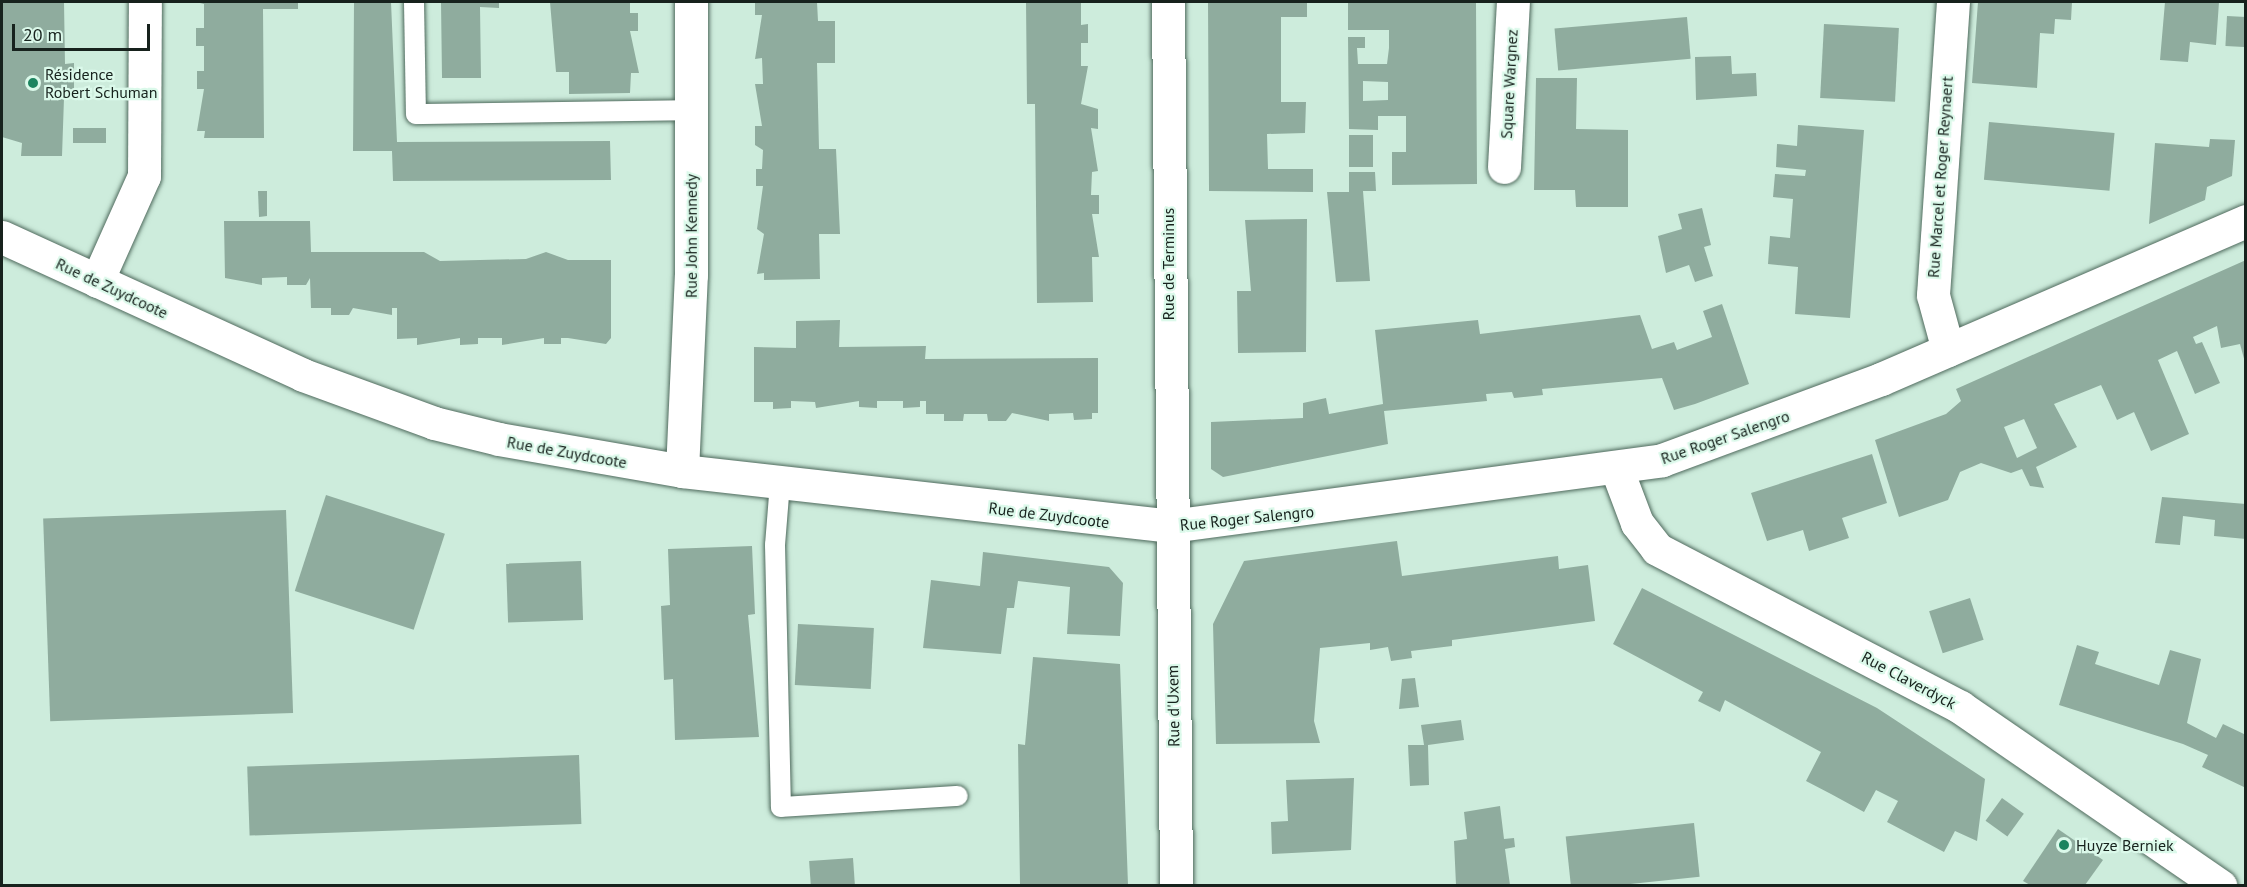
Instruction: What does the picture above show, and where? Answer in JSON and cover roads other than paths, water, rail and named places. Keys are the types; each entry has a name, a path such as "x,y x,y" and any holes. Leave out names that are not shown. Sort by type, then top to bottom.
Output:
{"street":[{"path":"97,281 144,176 145,2"},
{"name":"Rue John Kennedy","path":"682,471 691,284 690,2"},
{"name":"Rue de Terminus","path":"1168,2 1170,526"},
{"name":"Square Wargnez","path":"1504,167 1513,2"},
{"name":"Rue Marcel et Roger Reynaert","path":"1948,350 1933,295 1953,2"},
{"name":"Rue Roger Salengro","path":"1170,526 1617,470 1710,444 1948,350 2246,221"},
{"name":"Rue de Zuydcoote","path":"2,237 303,375 434,423 528,446 682,471 1170,526"},
{"name":"Rue Claverdyck","path":"1617,470 1637,523 1657,549 1960,707 2220,885"},
{"name":"Rue d'Uxem","path":"1170,526 1176,885"}],"lane":[{"path":"414,2 416,114 691,110"},
{"path":"780,483 775,545 781,807 958,796"}],"place":[{"name":"Résidence Robert Schuman","path":"33,83"},
{"name":"Huyze Berniek","path":"2064,845"}]}
